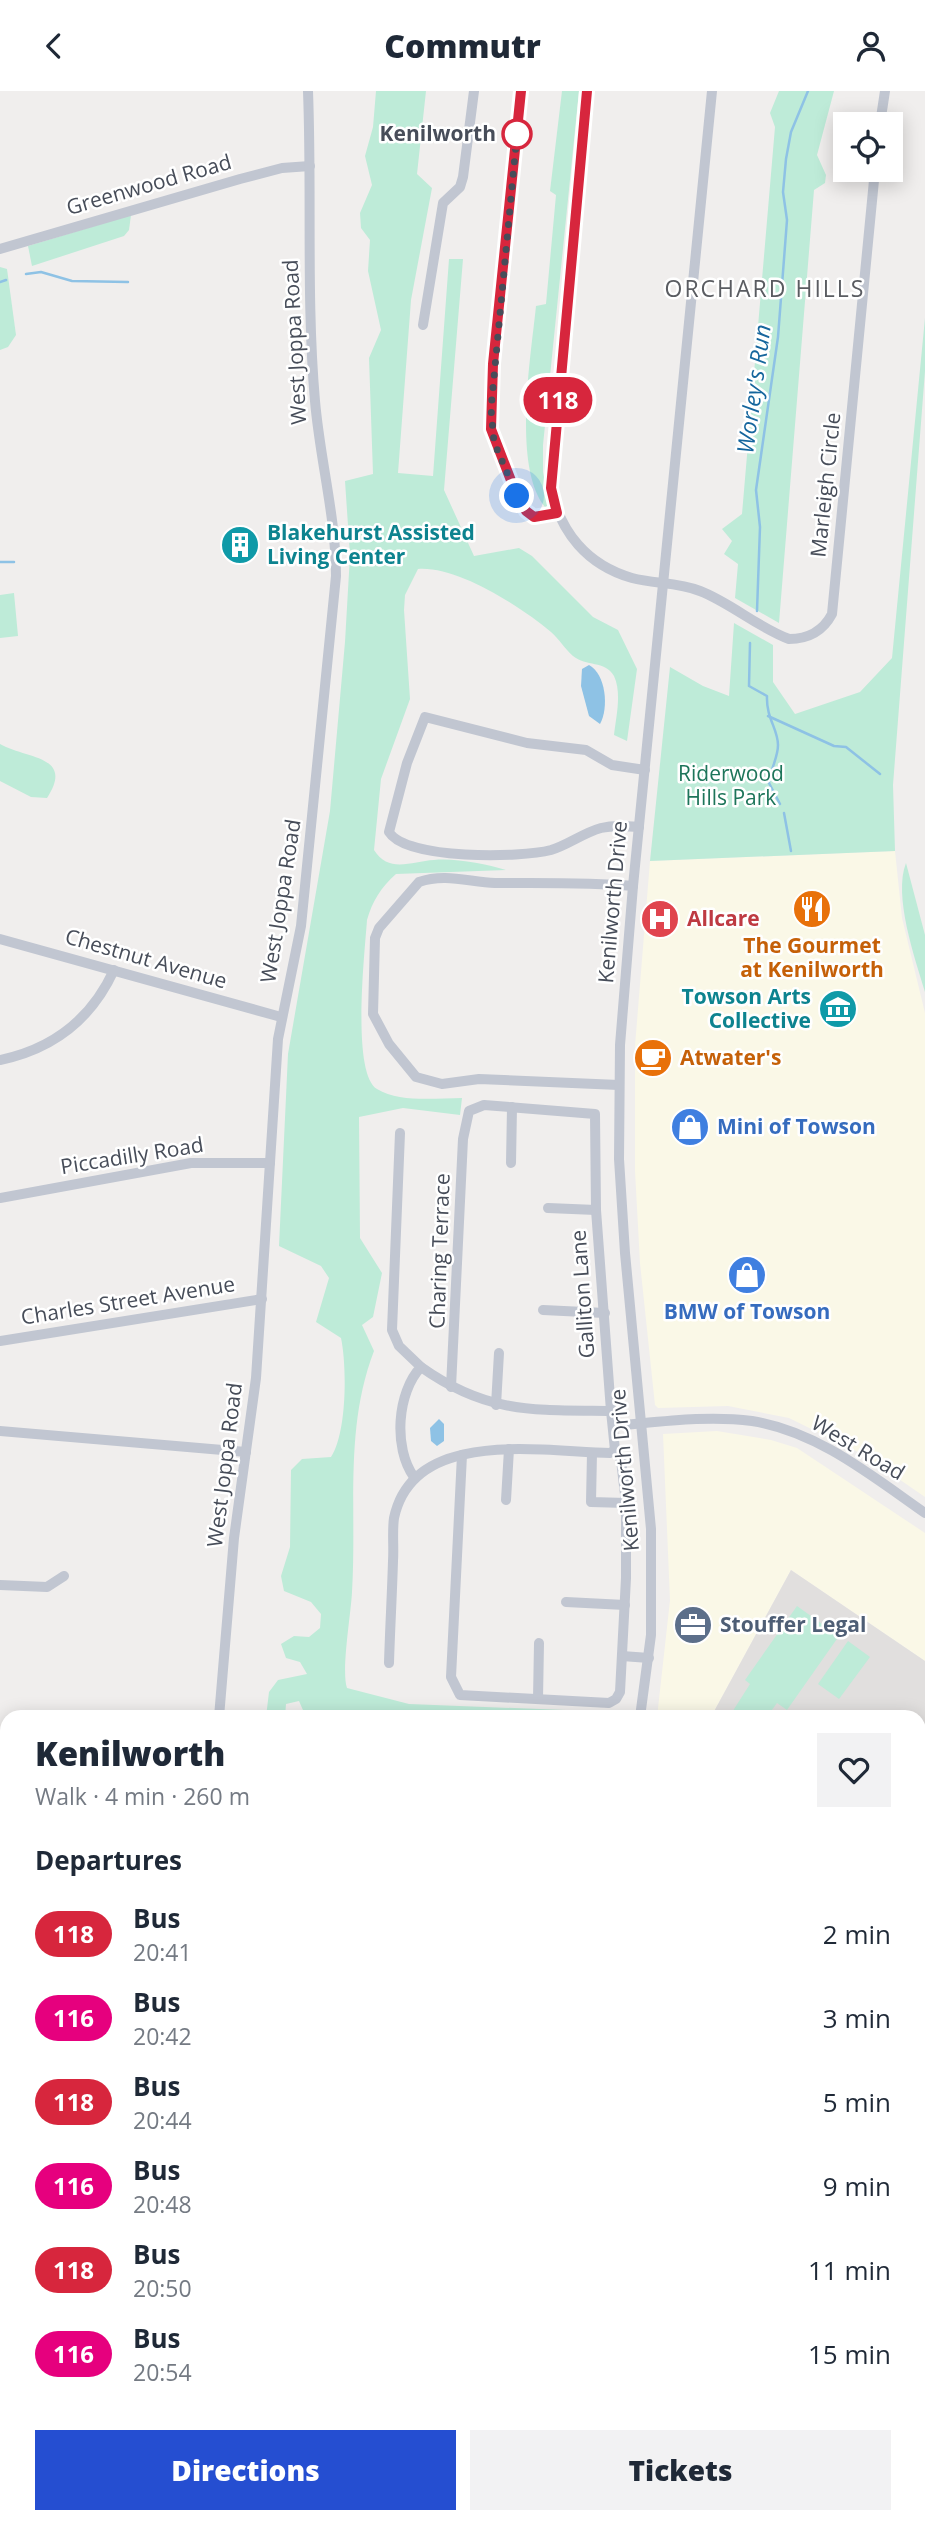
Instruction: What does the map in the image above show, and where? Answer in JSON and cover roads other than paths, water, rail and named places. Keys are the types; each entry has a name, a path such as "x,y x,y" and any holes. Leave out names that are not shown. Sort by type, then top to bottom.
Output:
{"street":[{"name":"West Joppa Road","path":"220,1710 233,1551 262,1299 281,1017 301,926 336,576 333,523 313,379 308,91"},
{"path":"423,325 443,203 460,187 463,177 474,91"},
{"path":"521,91 493,364 491,429 509,480 526,511 534,517 557,513 551,488 587,91"},
{"name":"Kenilworth Drive","path":"641,1710 649,1658 652,1529 625,1252 619,1159 619,1084 633,886 712,91"},
{"path":"882,112 885,91"},
{"name":"Greenwood Road","path":"0,249 240,179 282,168 310,166"},
{"name":"Marleigh Circle","path":"557,513 568,536 593,559 631,577 698,590 789,639 816,633 832,614 874,182"},
{"path":"639,827 605,827 551,850 505,855 433,851 396,842 389,832 407,763 425,717 527,743 586,750 612,765 645,770"},
{"path":"619,1084 479,1079 442,1084 416,1077 377,1026 373,1014 375,938 379,928 419,882 440,877 494,883 546,881 633,886"},
{"name":"Chestnut Avenue","path":"0,939 281,1017"},
{"path":"0,1060 38,1050 60,1038 95,1004 114,970"},
{"name":"Charing Terrace","path":"451,1387 466,1116 478,1105 512,1107"},
{"path":"511,1163 512,1107"},
{"name":"Galliton Lane","path":"512,1107 595,1114 596,1210 611,1411 615,1450 621,1460 626,1503 625,1605 620,1692 616,1699 609,1703 538,1699"},
{"path":"400,1133 392,1330 399,1346 421,1367 451,1387 496,1405 611,1411"},
{"path":"596,1159 619,1159"},
{"name":"Piccadilly Road","path":"0,1198 191,1163 270,1163"},
{"path":"548,1208 596,1210"},
{"name":"Charles Street Avenue","path":"0,1341 262,1299"},
{"path":"543,1310 604,1313"},
{"path":"496,1405 499,1353"},
{"path":"414,1477 404,1457 403,1409 407,1388 421,1367"},
{"name":"West Road","path":"642,1423 710,1418 766,1424 834,1452 925,1513"},
{"path":"614,1426 642,1423"},
{"path":"0,1431 246,1452"},
{"path":"389,1664 394,1520 401,1495 414,1477 462,1455 509,1449 592,1453 610,1453 615,1450"},
{"path":"506,1500 509,1449"},
{"path":"592,1453 591,1502 626,1503"},
{"path":"462,1455 453,1685 460,1695 538,1699 539,1643"},
{"path":"0,1585 47,1587 64,1576"},
{"path":"566,1602 625,1605"},
{"path":"622,1656 649,1658"}],"water":[{"path":"589,665 599,676 604,692 603,717 600,724 589,716 581,686 582,669"},
{"path":"439,1419 444,1424 444,1441 437,1446 431,1441 430,1428"}],"waterway":[{"name":"Worley's Run","path":"757,611 760,527 756,490 778,337 787,220 783,192 786,159 791,132 808,91"},
{"path":"26,274 41,272 72,281 128,282"},
{"path":"0,282 6,280"},
{"path":"0,562 14,562"},
{"name":"Worley's Run","path":"750,643 749,686 767,696 768,711 777,739 777,755 769,783 780,804"},
{"name":"Worley's Run","path":"768,716 834,746 846,747 880,774"},
{"path":"784,813 791,851"}],"place":[{"name":"Kenilworth","path":"517,134"},
{"name":"Blakehurst Assisted Living Center","path":"240,545"},
{"name":"The Gourmet at Kenilworth","path":"812,909"},
{"name":"Allcare","path":"660,919"},
{"name":"Towson Arts Collective","path":"838,1009"},
{"name":"Atwater's","path":"653,1058"},
{"name":"Mini of Towson","path":"690,1127"},
{"name":"BMW of Towson","path":"747,1275"},
{"name":"Stouffer Legal","path":"693,1625"}],"district":[{"name":"ORCHARD HILLS","path":"765,289"}],"park label":[{"name":"Riderwood Hills Park","path":"731,786"}]}
